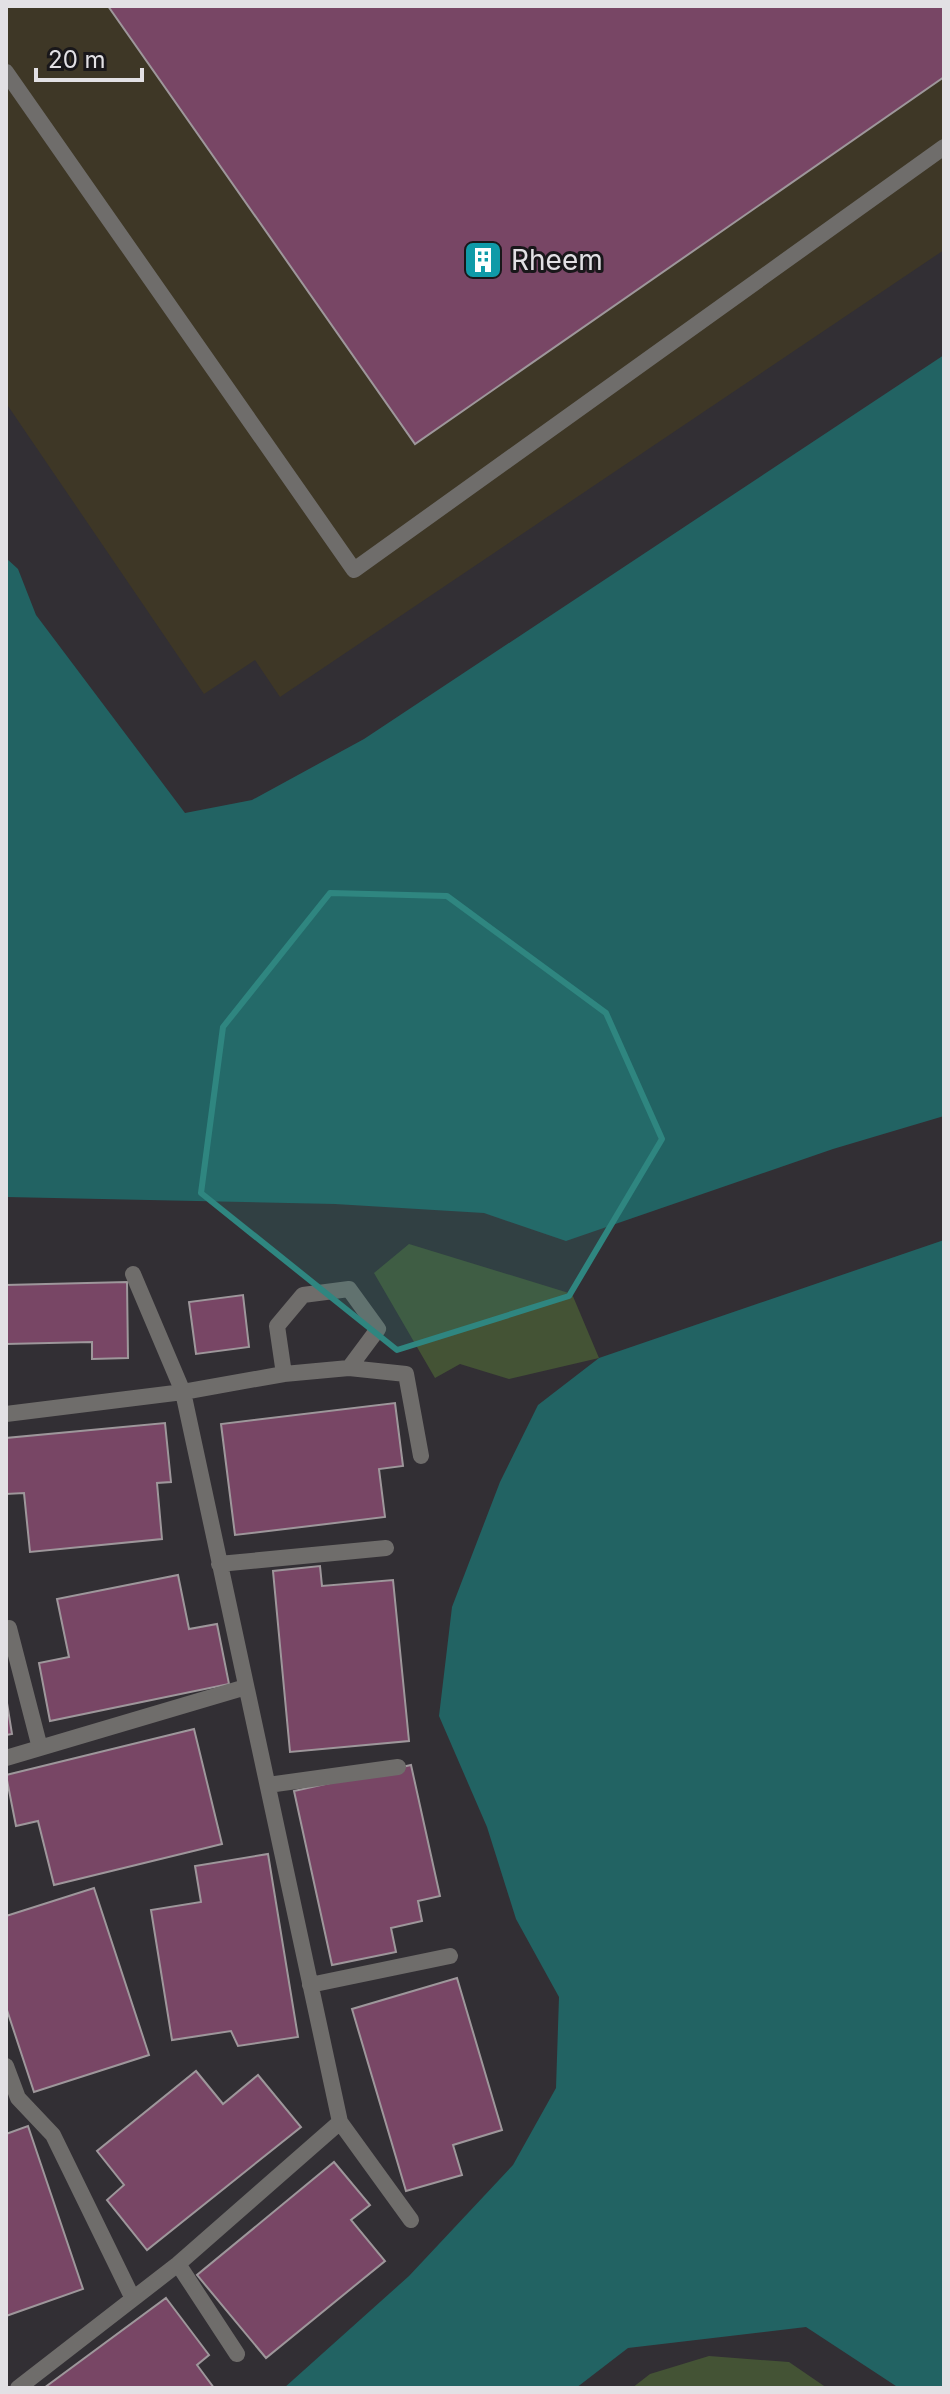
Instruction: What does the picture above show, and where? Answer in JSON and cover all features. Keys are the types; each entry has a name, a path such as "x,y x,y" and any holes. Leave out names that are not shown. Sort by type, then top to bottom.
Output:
{"lane":[{"path":"6,72 354,570 944,147"},
{"path":"133,1274 183,1392 340,2122 411,2220"},
{"path":"284,1374 277,1326 303,1295 349,1289 378,1329 349,1368"},
{"path":"6,1414 183,1392 284,1374 349,1368 406,1374 421,1456"},
{"path":"219,1564 386,1548"},
{"path":"9,1628 40,1748"},
{"path":"6,1758 246,1687"},
{"path":"268,1785 398,1767"},
{"path":"310,1985 450,1956"},
{"path":"6,2066 18,2098 53,2135 133,2299"},
{"path":"18,2388 178,2264 340,2122"},
{"path":"178,2264 237,2354"}],"highlighted area":[{"path":"330,893 447,896 606,1013 662,1139 569,1296 397,1350 201,1193 223,1027"}],"shaded area":[{"path":"6,6 944,6 944,250 280,697 255,660 204,694 6,403"}],"green space":[{"path":"409,1244 572,1294 599,1358 509,1379 460,1364 435,1378 374,1273"},
{"path":"709,2356 789,2362 827,2388 632,2388 650,2374"}],"water":[{"path":"944,355 944,1116 833,1149 566,1241 484,1213 335,1204 6,1197 6,558 18,569 36,615 185,813 252,800 364,739"},
{"path":"944,1240 944,2388 899,2388 806,2327 628,2348 576,2388 284,2388 409,2276 513,2165 556,2088 559,1997 516,1919 487,1827 439,1716 452,1607 500,1482 538,1405 599,1358"}],"building":[{"name":"Rheem","path":"108,6 944,6 944,77 415,444"},
{"path":"127,1282 128,1358 92,1359 92,1342 6,1344 6,1285"},
{"path":"243,1295 249,1347 196,1354 189,1302"},
{"path":"395,1403 403,1466 379,1469 385,1517 235,1535 221,1424"},
{"path":"165,1423 171,1482 157,1483 162,1539 30,1552 24,1493 6,1494 6,1438"},
{"path":"320,1566 322,1586 393,1580 409,1741 290,1752 273,1571"},
{"path":"178,1575 189,1629 217,1624 229,1684 50,1721 39,1663 69,1657 57,1599"},
{"path":"6,1697 12,1734 6,1735"},
{"path":"194,1729 222,1844 54,1885 38,1821 16,1826 6,1775"},
{"path":"411,1765 440,1896 418,1901 422,1921 391,1928 396,1952 332,1965 294,1791"},
{"path":"268,1854 298,2037 238,2046 231,2031 172,2040 151,1910 201,1902 195,1866"},
{"path":"94,1888 149,2055 34,2092 6,2007 6,1916"},
{"path":"457,1978 502,2130 453,2145 462,2175 406,2191 352,2009"},
{"path":"196,2071 223,2104 258,2075 301,2127 147,2250 107,2200 124,2185 97,2151"},
{"path":"28,2126 83,2289 6,2316 6,2134"},
{"path":"334,2162 370,2205 351,2220 385,2261 266,2358 197,2275"},
{"path":"166,2298 209,2355 197,2365 214,2388 44,2388"}],"place":[{"name":"Rheem","path":"483,260"}]}
